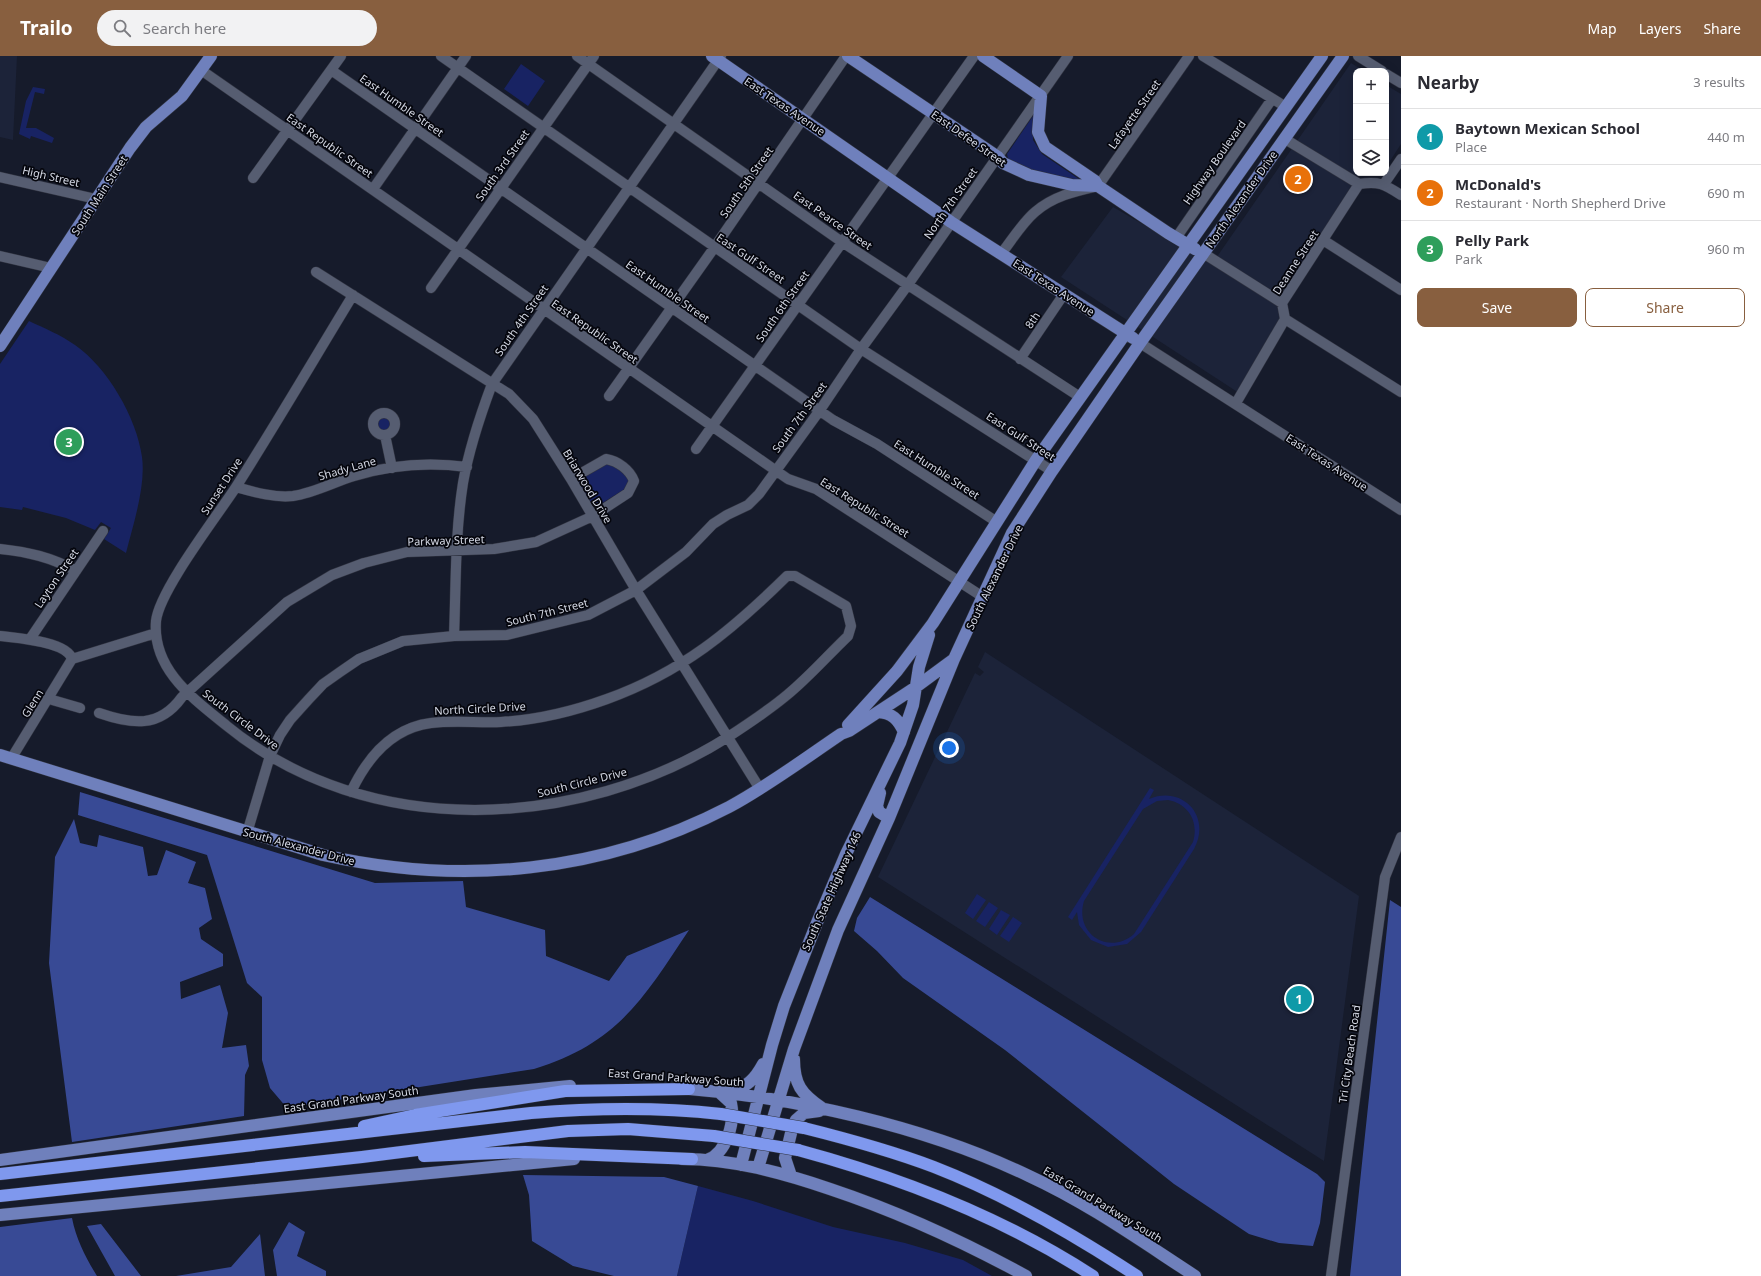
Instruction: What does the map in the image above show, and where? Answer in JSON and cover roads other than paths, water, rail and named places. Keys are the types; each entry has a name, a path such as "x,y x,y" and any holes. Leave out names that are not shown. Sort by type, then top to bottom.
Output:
{"highway":[{"path":"327,1137 372,1124 401,1118 565,1091 689,1089"},
{"path":"0,1174 531,1113 572,1110 649,1108 721,1114 804,1128 893,1152 976,1185 1058,1227 1137,1276"},
{"path":"0,1196 362,1157 548,1133 591,1129 714,1136 798,1150 883,1175 966,1207 1046,1247 1093,1276"},
{"path":"362,1157 525,1152 692,1159"}],"main road":[{"name":"South Main Street","path":"0,346 130,148 146,127 182,96 211,56"},
{"name":"East Defee Street","path":"847,56 998,157 1007,165 1029,175 1072,185 1098,186"},
{"path":"983,56 1041,96 1038,132 1045,147 1095,180 1098,186 1176,238 1203,253"},
{"name":"North Alexander Drive","path":"1126,334 1322,56"},
{"name":"North Alexander Drive","path":"1140,343 1343,56"},
{"name":"East Texas Avenue","path":"717,57 951,222 1140,343"},
{"path":"1236,177 1249,187"},
{"name":"South Alexander Drive","path":"841,734 897,671 934,623 1036,460 1126,334"},
{"name":"South Alexander Drive","path":"6,757 247,833 323,855 369,864 450,872 509,870 567,862 633,846 690,825 729,807 760,789 841,734 849,731 916,687 954,659 1012,533 1052,471 1140,343"},
{"name":"South State Highway 146","path":"741,1165 772,1045 784,1006 846,854 884,779 904,732 913,705 919,667 934,623"},
{"name":"South State Highway 146","path":"758,1168 794,1050 840,923 889,818 954,659"},
{"path":"878,712 886,712 899,720 904,732"},
{"path":"884,779 877,806 879,812 889,818"},
{"path":"707,1160 714,1158 719,1153 728,1136 731,1125 731,1103 723,1092 743,1088 752,1081 758,1074 772,1045"},
{"path":"794,1050 795,1077 800,1088 807,1097 826,1110"},
{"name":"East Grand Parkway South","path":"0,1160 468,1096 549,1087 636,1085 723,1092 778,1100 826,1110 922,1134 971,1151 1030,1176 1092,1210 1195,1276"},
{"path":"791,1176 785,1158 792,1129 796,1120 804,1113 826,1110"},
{"path":"0,1215 552,1160 692,1159 758,1168 791,1176 866,1200 969,1244 1026,1276"}],"street":[{"path":"253,178 288,131 340,56"},
{"name":"East Gulf Street","path":"441,56 714,248 861,349 1052,471"},
{"path":"372,189 466,56"},
{"name":"East Pearce Street","path":"577,56 591,60 673,123 842,242 907,286 1080,397"},
{"name":"South 5th Street","path":"609,396 672,309 847,56"},
{"name":"South 6th Street","path":"696,449 974,56"},
{"name":"North 7th Street","path":"907,286 1068,56"},
{"name":"Lafayette Street","path":"1098,186 1189,56"},
{"path":"1203,56 1286,107"},
{"path":"1358,56 1377,68"},
{"name":"South 4th Street","path":"454,636 459,514 466,467 475,432 492,384 542,309 587,248 717,57"},
{"name":"South 3rd Street","path":"431,288 591,60"},
{"name":"East Republic Street","path":"201,70 775,470 788,478 816,489 983,597"},
{"name":"East Humble Street","path":"331,70 672,309 820,410 832,420 877,444 997,522"},
{"path":"1389,76 1401,83"},
{"name":"Highway Boulevard","path":"1176,238 1272,99"},
{"path":"1285,139 1359,184 1374,182 1384,184 1401,195"},
{"path":"1384,184 1401,159"},
{"name":"High Street","path":"0,177 96,199"},
{"name":"Deanne Street","path":"1285,320 1282,303 1359,184"},
{"path":"1001,254 1027,220 1042,207 1073,192 1098,186"},
{"path":"1323,240 1401,290"},
{"path":"1203,253 1282,303"},
{"path":"0,256 52,268"},
{"name":"Briarwood Drive","path":"316,272 508,394 533,419 571,479 636,590 683,663 760,789"},
{"name":"South 7th Street","path":"247,833 270,756 285,728 323,684 359,659 403,641 454,636 507,635 588,616 636,590 686,552 713,524 726,515 748,505 759,494 820,410 861,349 907,286"},
{"name":"8th","path":"1020,359 1064,294"},
{"name":"Sunset Drive","path":"187,693 163,662 157,645 156,617 174,580 236,487 353,295"},
{"path":"1236,403 1285,320 1401,392"},
{"name":"East Texas Avenue","path":"1140,343 1236,403 1401,510"},
{"path":"385,435 392,468"},
{"name":"Parkway Street","path":"98,713 129,722 148,721 157,718 174,707 187,693 287,602 318,582 364,563 407,552 494,550 536,542 592,516 628,493 634,481 629,471 611,460 606,459 571,479"},
{"name":"Shady Lane","path":"236,487 278,496 293,496 306,493 356,475 392,468 446,464 466,467"},
{"name":"Layton Street","path":"30,639 103,531"},
{"path":"0,549 42,555 76,571"},
{"name":"North Circle Drive","path":"351,792 365,765 380,747 403,731 418,725 452,722 503,722 550,715 606,699 648,682 683,663 722,636 747,615 787,576 794,576 812,586"},
{"name":"South Circle Drive","path":"187,693 232,730 270,756 317,780 351,792 441,809 501,810 551,804 629,784 678,763 727,737 787,695 848,636 851,626 846,606 812,586"},
{"path":"0,636 30,639 61,649 71,656 72,659 156,633"},
{"name":"Glenn","path":"6,757 49,699 72,659"},
{"path":"49,699 80,708"},
{"name":"Tri City Beach Road","path":"1331,1276 1385,877 1401,837"}],"place":[{"name":"McDonald's","path":"1298,179"},
{"name":"Pelly Park","path":"69,442"},
{"name":"Baytown Mexican School","path":"1299,999"}]}
